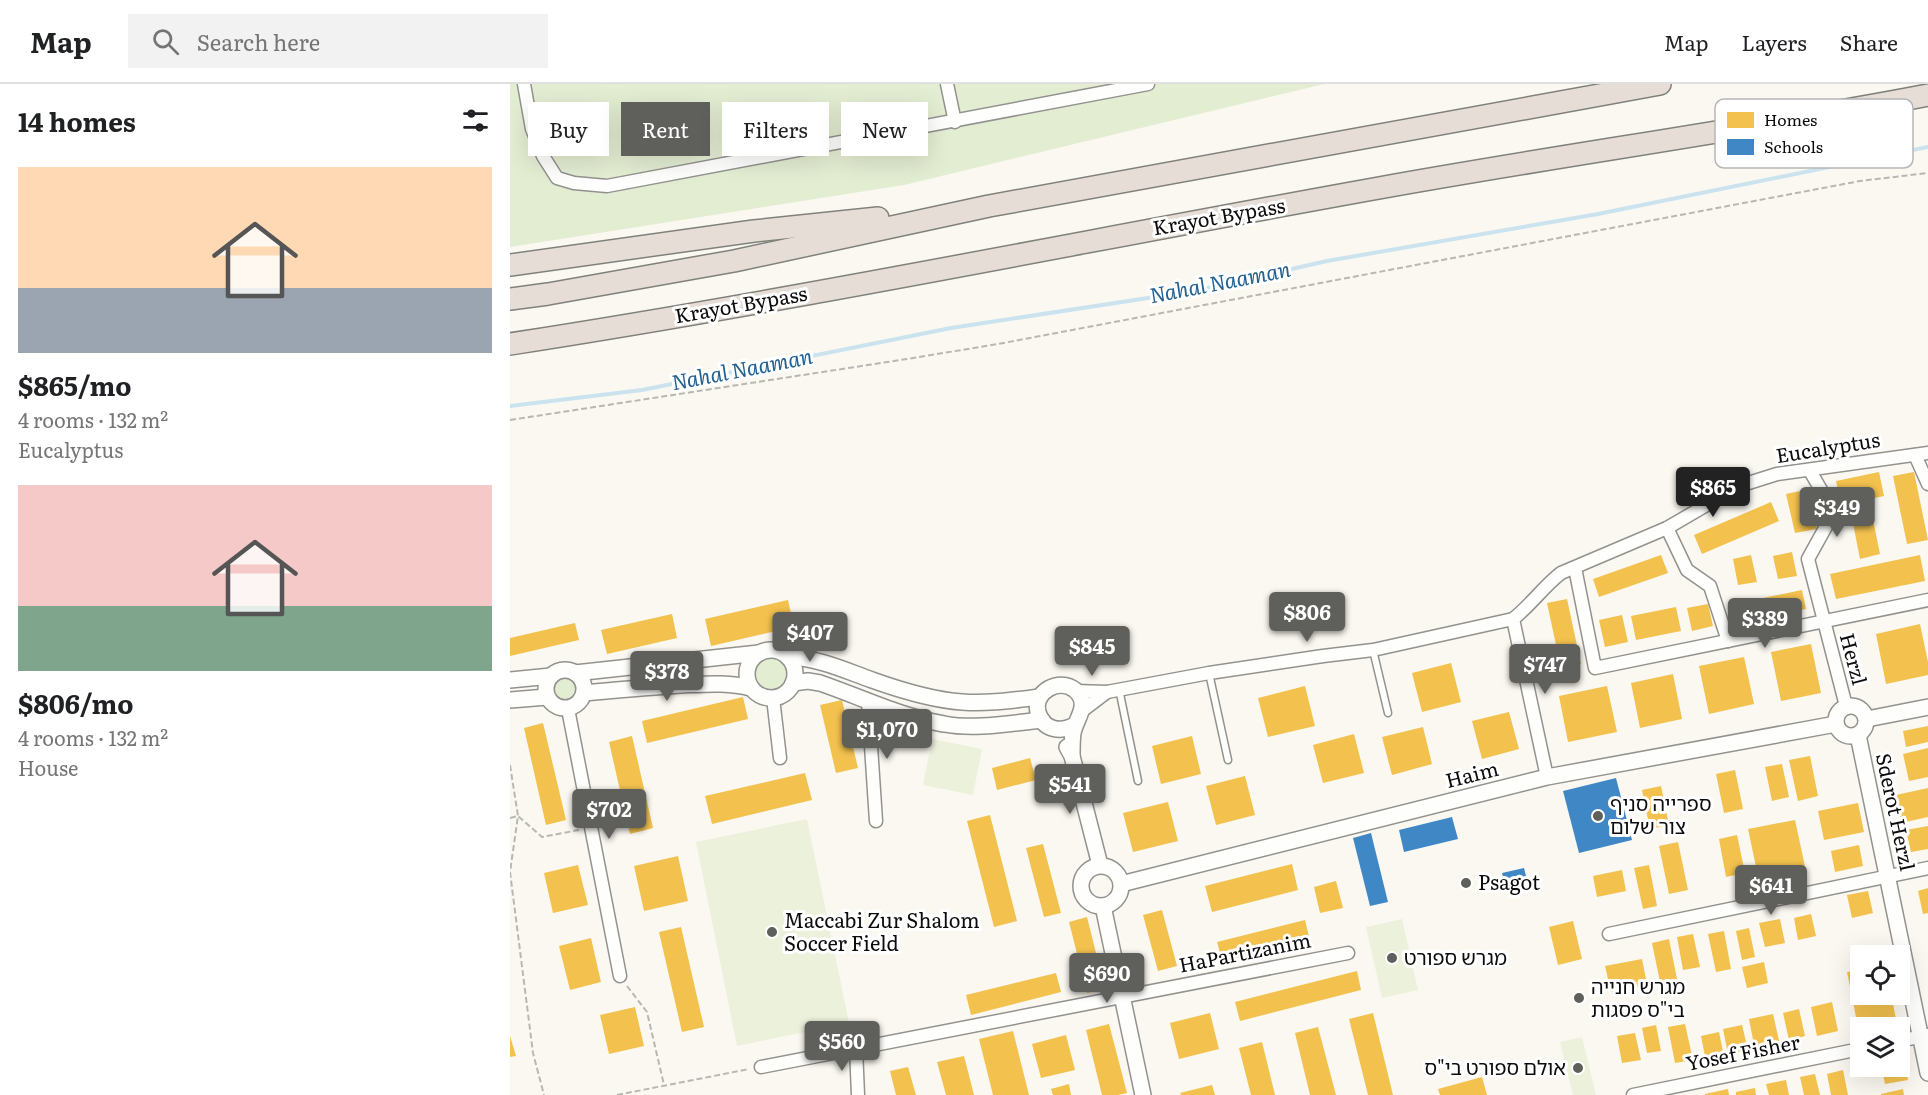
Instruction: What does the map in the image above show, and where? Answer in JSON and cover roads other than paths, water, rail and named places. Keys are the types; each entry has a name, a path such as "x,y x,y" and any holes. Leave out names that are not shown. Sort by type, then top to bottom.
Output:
{"highway":[{"path":"510,299 734,261 989,206 1660,84"},
{"name":"Krayot Bypass","path":"1908,99 1928,95"},
{"name":"Krayot Bypass","path":"510,344 650,322 1384,187 1715,133"},
{"path":"510,265 754,231 989,206"}],"street":[{"path":"524,84 532,129 543,156 557,178 574,183 607,186 1148,84"},
{"path":"947,84 955,122"},
{"path":"1922,454 1928,484"},
{"name":"Eucalyptus","path":"1513,619 1525,610 1549,582 1561,573 1667,528 1739,486 1777,474 1922,454"},
{"name":"Herzl","path":"1810,471 1834,512 1808,559 1846,706"},
{"path":"1667,528 1687,570 1710,586 1728,641"},
{"path":"1575,568 1595,668 1928,600"},
{"path":"1075,691 1113,691 1209,673 1373,650 1513,619 1547,777"},
{"path":"575,673 583,681 584,693 579,704 568,709 553,705 547,697 546,686 550,676 555,672 565,670 575,673 775,650 788,657 816,660 903,689 961,702 996,702 1040,697 1051,687 1068,686 1080,697 1079,717 1073,733 1072,756 1100,865"},
{"path":"759,652 749,664 748,681 757,694 765,697 773,698 785,693 794,683 795,670 788,657"},
{"path":"510,680 550,676"},
{"path":"794,683 808,681 820,683 922,720 946,725 1048,724 1062,730 1113,691"},
{"path":"584,693 635,687 713,683 751,688"},
{"path":"510,700 547,697"},
{"path":"1040,697 1038,713 1072,756"},
{"path":"773,698 780,758"},
{"path":"868,701 876,821"},
{"path":"1852,705 1862,710 1867,719 1865,728 1852,737 1842,734 1836,724 1838,713 1846,706 1852,705"},
{"path":"1867,719 1928,707"},
{"path":"568,709 620,976"},
{"name":"Haim","path":"1121,884 1547,777 1836,724"},
{"name":"Sderot Herzl","path":"1858,735 1887,877 1924,1036 1928,1072"},
{"path":"1100,865 1114,870 1121,884 1117,899 1103,906 1090,903 1081,891 1083,877 1087,871 1100,865"},
{"path":"1609,934 1928,868"},
{"path":"1103,906 1143,1095"},
{"name":"HaPartizanim","path":"761,1067 1348,953"},
{"path":"856,1048 858,1095"},
{"name":"Yosef Fisher","path":"1633,1095 1850,1051"}],"lane":[{"path":"1373,650 1388,713"},
{"path":"1209,673 1228,760"},
{"path":"1113,691 1138,781"}],"waterway":[{"name":"Nahal Naaman","path":"1913,150 1928,147"},
{"name":"Nahal Naaman","path":"510,406 642,390 951,328 1194,291 1327,261 1598,214 1825,168"}],"place":[{"name":"ספרייה סניף צור שלום","path":"1598,816"},
{"name":"Psagot","path":"1466,883"},
{"name":"Maccabi Zur Shalom Soccer Field","path":"772,932"},
{"name":"מגרש ספורט","path":"1392,958"},
{"name":"מגרש חנייה בי\"ס פסגות","path":"1579,998"},
{"name":"אולם ספורט בי\"ס","path":"1578,1068"}]}
